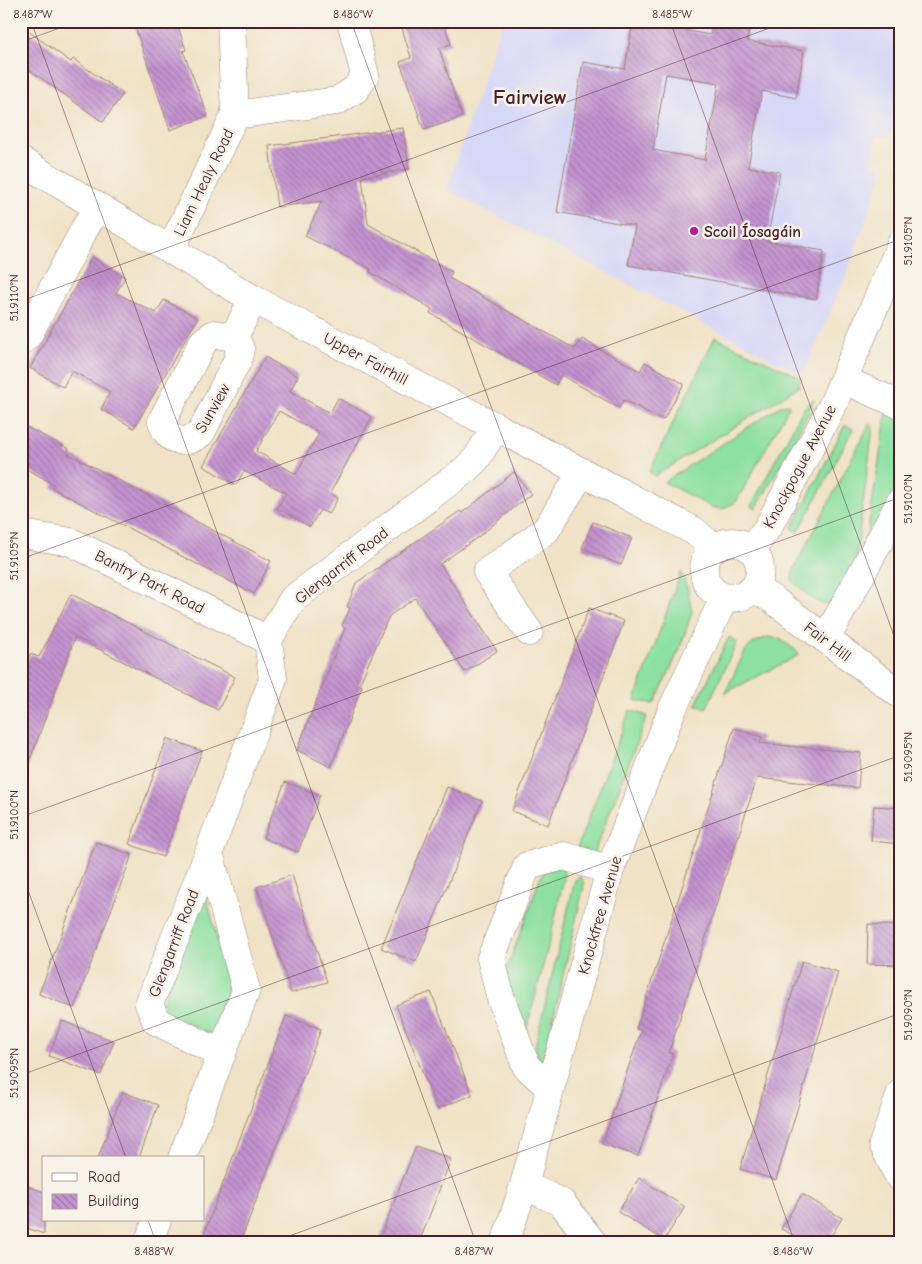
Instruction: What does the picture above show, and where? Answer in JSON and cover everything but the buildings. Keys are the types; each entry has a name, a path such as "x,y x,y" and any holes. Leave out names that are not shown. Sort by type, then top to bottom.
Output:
{"street":[{"name":"Liam Healy Road","path":"171,249 235,115 231,21"},
{"name":"Liam Healy Road","path":"235,115 336,101 356,89 365,75 351,21"},
{"name":"Upper Fairhill","path":"21,161 253,299 694,531 714,548"},
{"path":"21,341 28,335 98,207"},
{"name":"Knockpogue Avenue","path":"751,550 768,526 844,380 901,244"},
{"path":"234,337 253,299"},
{"path":"844,380 901,405"},
{"name":"Glengarriff Road","path":"222,1054 156,1021 149,1004 209,852 273,679 268,640 293,599 465,470 476,459 496,427"},
{"path":"529,632 487,572 546,530 582,472"},
{"path":"826,639 901,501"},
{"name":"Bantry Park Road","path":"23,540 71,542 268,640"},
{"path":"736,542 745,545 751,550 759,564 758,581 754,588 740,597 724,598 716,594 705,580 703,572 704,563 714,548 720,544 736,542"},
{"name":"Fair Hill","path":"754,588 772,599 901,695"},
{"name":"Knockfree Avenue","path":"505,1243 524,1185 610,870 671,712 724,598"},
{"name":"Glengarriff Road","path":"183,1156 246,990 209,852"},
{"path":"550,1088 526,1066 500,996 491,958 527,866 564,856 610,870"},
{"path":"901,1093 883,1144 901,1178"},
{"path":"524,1185 562,1202 593,1243"},
{"path":"148,1243 156,1222"}],"shaded area":[{"name":"Scoil Íosagáin","path":"502,21 901,21 901,104 895,127 888,137 877,137 871,164 879,166 882,174 847,273 803,375 447,190"}],"green space":[{"path":"715,337 802,378 798,387 655,476 649,472"},
{"path":"814,399 809,412 756,509 751,506 803,409"},
{"path":"788,404 789,407 736,502 722,509 711,507 664,482 782,405"},
{"path":"887,411 901,419 901,488 863,560"},
{"path":"870,423 873,428 854,573 838,600 822,604 808,595 792,580 793,571"},
{"path":"845,425 853,429 798,533 792,528"},
{"path":"681,572 688,590 692,612 679,651 654,704 635,700"},
{"path":"729,637 737,642 706,709 696,704"},
{"path":"768,637 780,639 798,652 797,656 725,693 745,651 753,643"},
{"path":"630,710 647,716 594,853 577,848"},
{"path":"563,866 564,878 526,1032 504,975 539,880 545,871"},
{"path":"581,876 584,885 542,1067 535,1046 575,880"},
{"path":"200,896 207,898 228,983 227,1000 216,1032 211,1034 165,1013 162,1004"}],"place":[{"name":"Scoil Íosagáin","path":"694,231"}],"district":[{"name":"Fairview","path":"530,97"}]}
